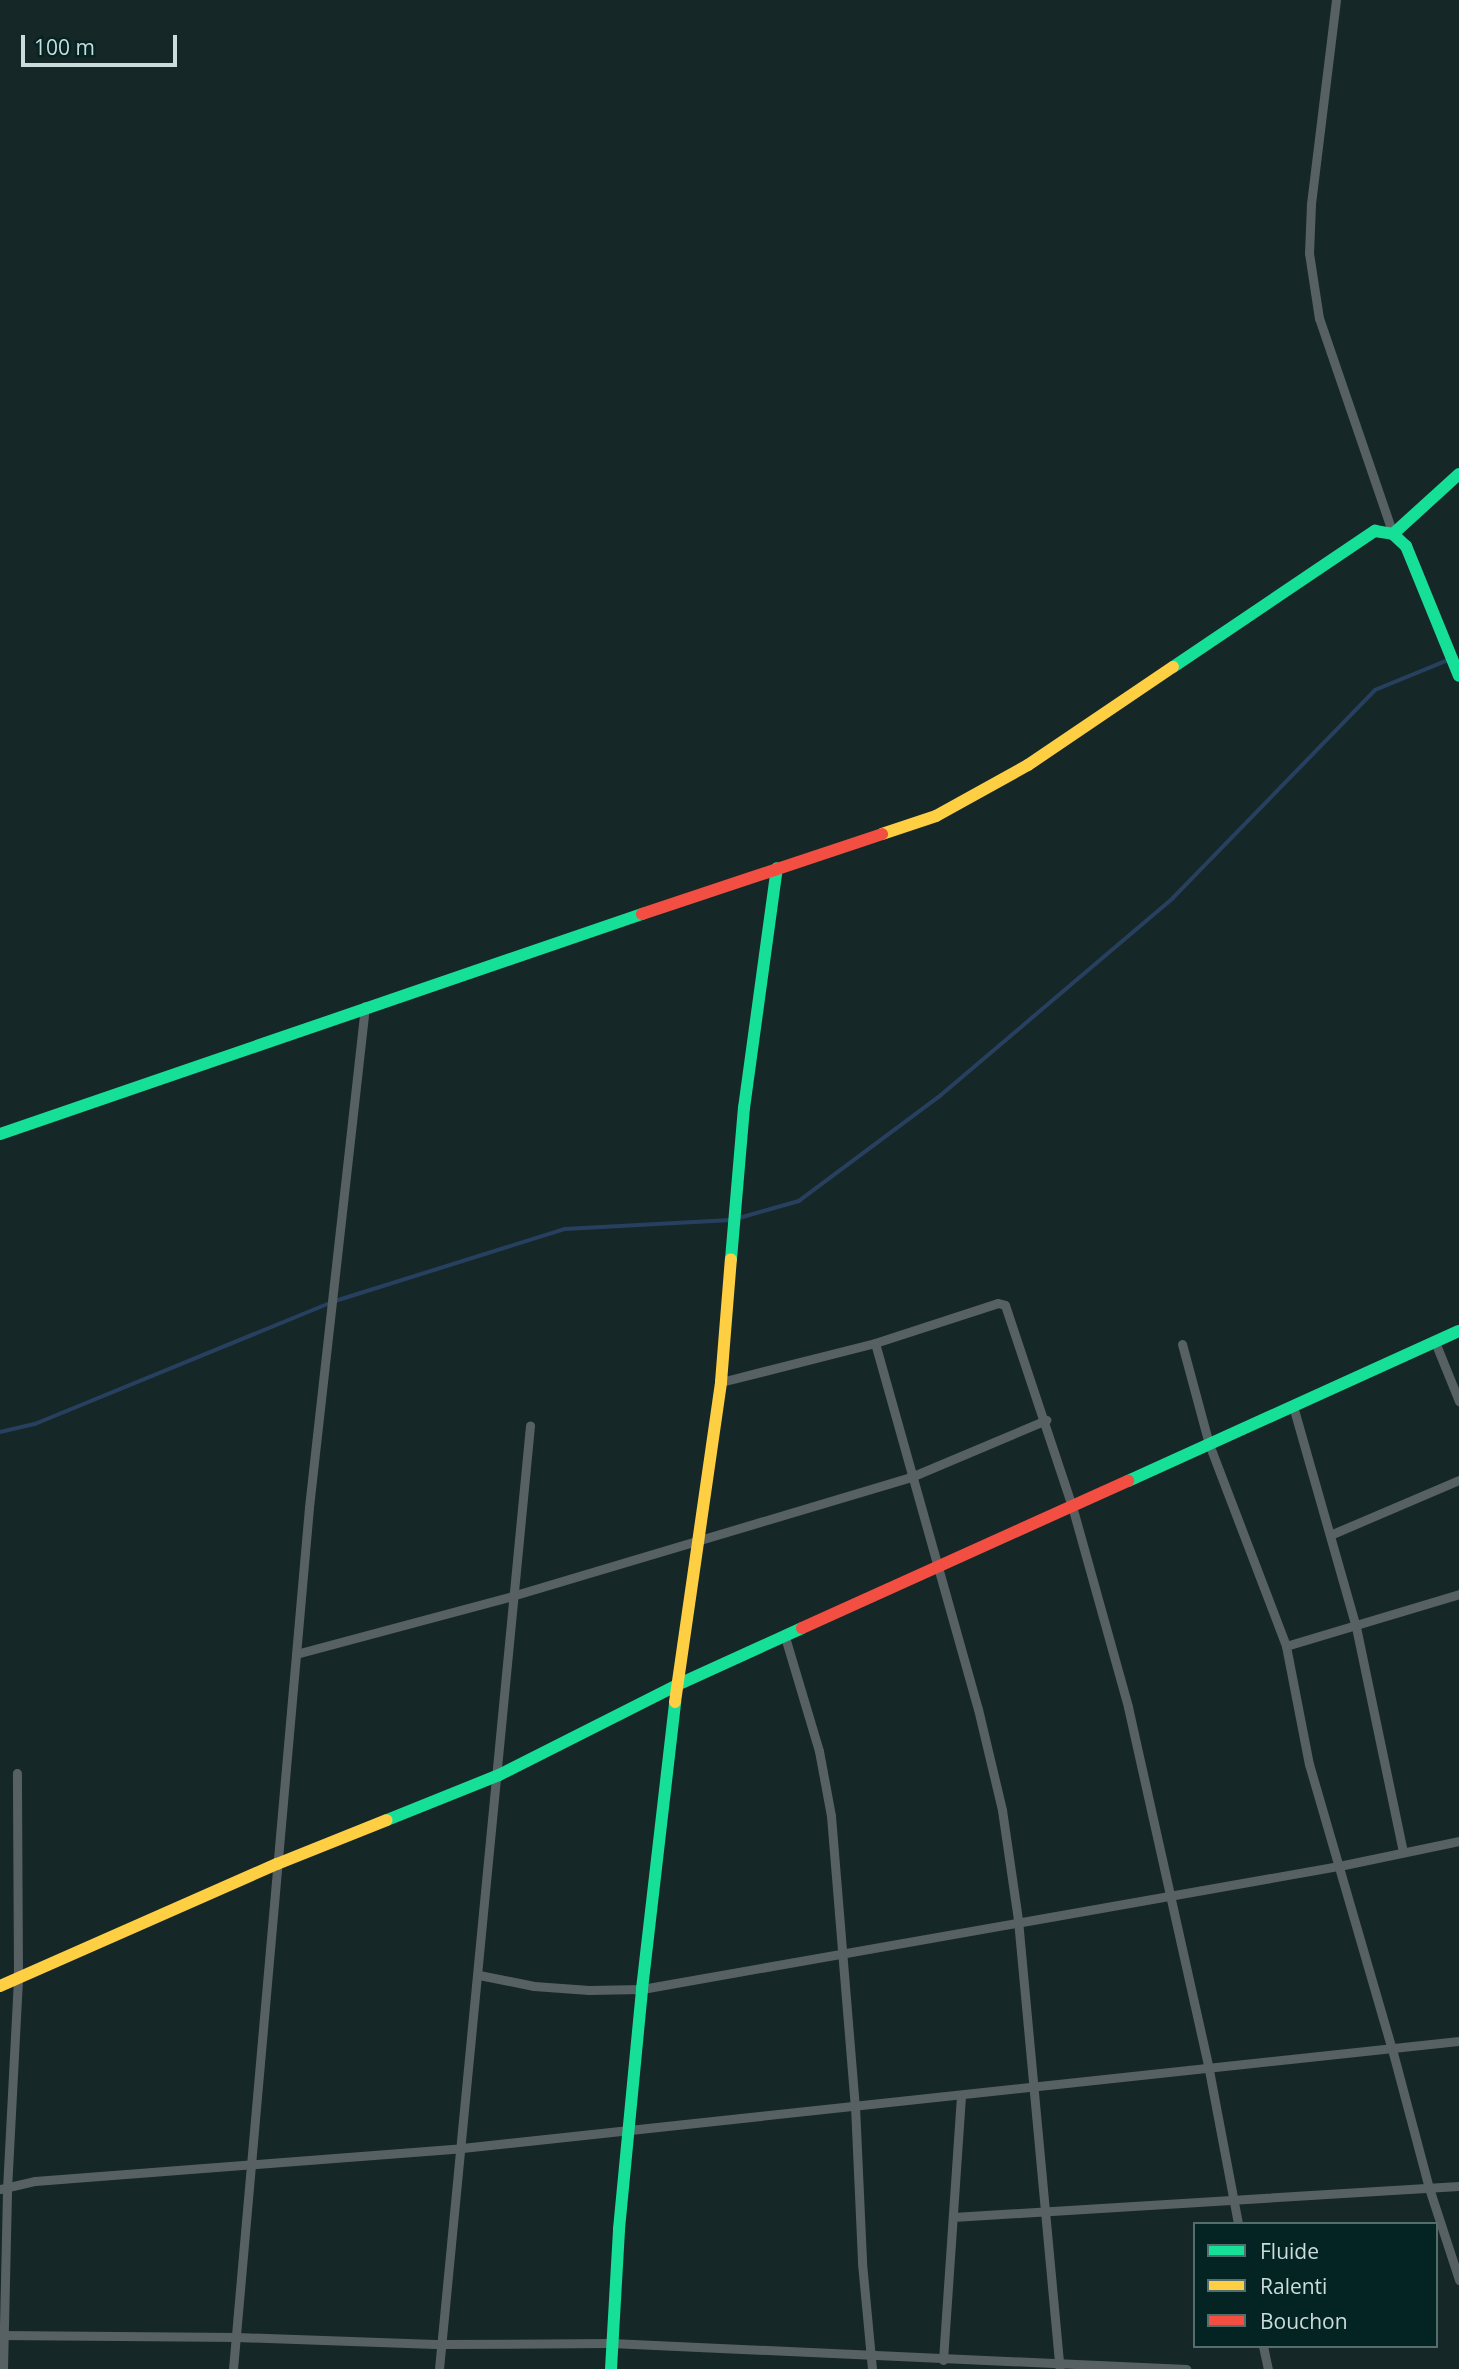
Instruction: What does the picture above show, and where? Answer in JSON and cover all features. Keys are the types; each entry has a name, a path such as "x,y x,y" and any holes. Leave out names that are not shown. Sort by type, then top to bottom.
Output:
{"street":[{"path":"1336,0 1311,204 1310,253 1319,318 1393,534 1406,546 1459,676"},
{"path":"1393,534 1459,474"},
{"path":"0,1134 365,1006 936,816 1028,765 1375,531 1393,534"},
{"path":"611,2369 611,2343 642,1989 677,1685 721,1382 744,1108 777,868"},
{"path":"233,2369 309,1507 365,1006"},
{"path":"721,1382 875,1343 1002,1303 1046,1420 1128,1707 1209,2070 1238,2222"},
{"path":"0,1986 277,1864 499,1775 677,1685 1459,1331"},
{"path":"1435,1342 1459,1401"},
{"path":"875,1343 978,1710 999,1797 1018,1920 1060,2367"},
{"path":"1182,1344 1209,1444 1286,1646 1309,1764 1392,2049 1429,2188 1459,2280"},
{"path":"1293,1406 1356,1627 1403,1852"},
{"path":"296,1654 512,1596 911,1477 1046,1420"},
{"path":"439,2369 499,1775 512,1596 530,1425"},
{"path":"1330,1535 1459,1480"},
{"path":"1286,1646 1459,1594"},
{"path":"785,1637 819,1751 831,1816 855,2106 862,2263 872,2369"},
{"path":"3,2369 3,2189 18,1978 17,1773"},
{"path":"479,1975 534,1986 589,1990 642,1989 1018,1920 1339,1866 1459,1841"},
{"path":"3,2189 34,2181 462,2148 1035,2089 1459,2041"},
{"path":"943,2360 961,2096"},
{"path":"953,2217 1233,2202 1459,2186"},
{"path":"3,2335 237,2337 442,2344 611,2343 1060,2367 1186,2369"},
{"path":"1263,2348 1268,2369"}],"waterway":[{"path":"739,1218 799,1201 941,1095 1173,898 1375,690 1448,660"},
{"path":"0,1432 35,1424 332,1302 565,1229 731,1220"}],"traffic: fast":[{"path":"1393,534 1459,474"},
{"path":"1173,667 1375,531 1393,534 1406,546 1459,676"},
{"path":"731,1259 744,1108 777,868"},
{"path":"0,1134 642,914"},
{"path":"1128,1481 1459,1331"},
{"path":"387,1820 499,1775 677,1685 802,1628"},
{"path":"611,2369 619,2229 642,1989 675,1702"}],"traffic: slow":[{"path":"882,834 936,816 1028,765 1173,667"},
{"path":"675,1702 721,1382 731,1259"},
{"path":"0,1986 277,1864 387,1820"}],"traffic: jam":[{"path":"642,914 882,834"},
{"path":"802,1628 1128,1481"}]}
